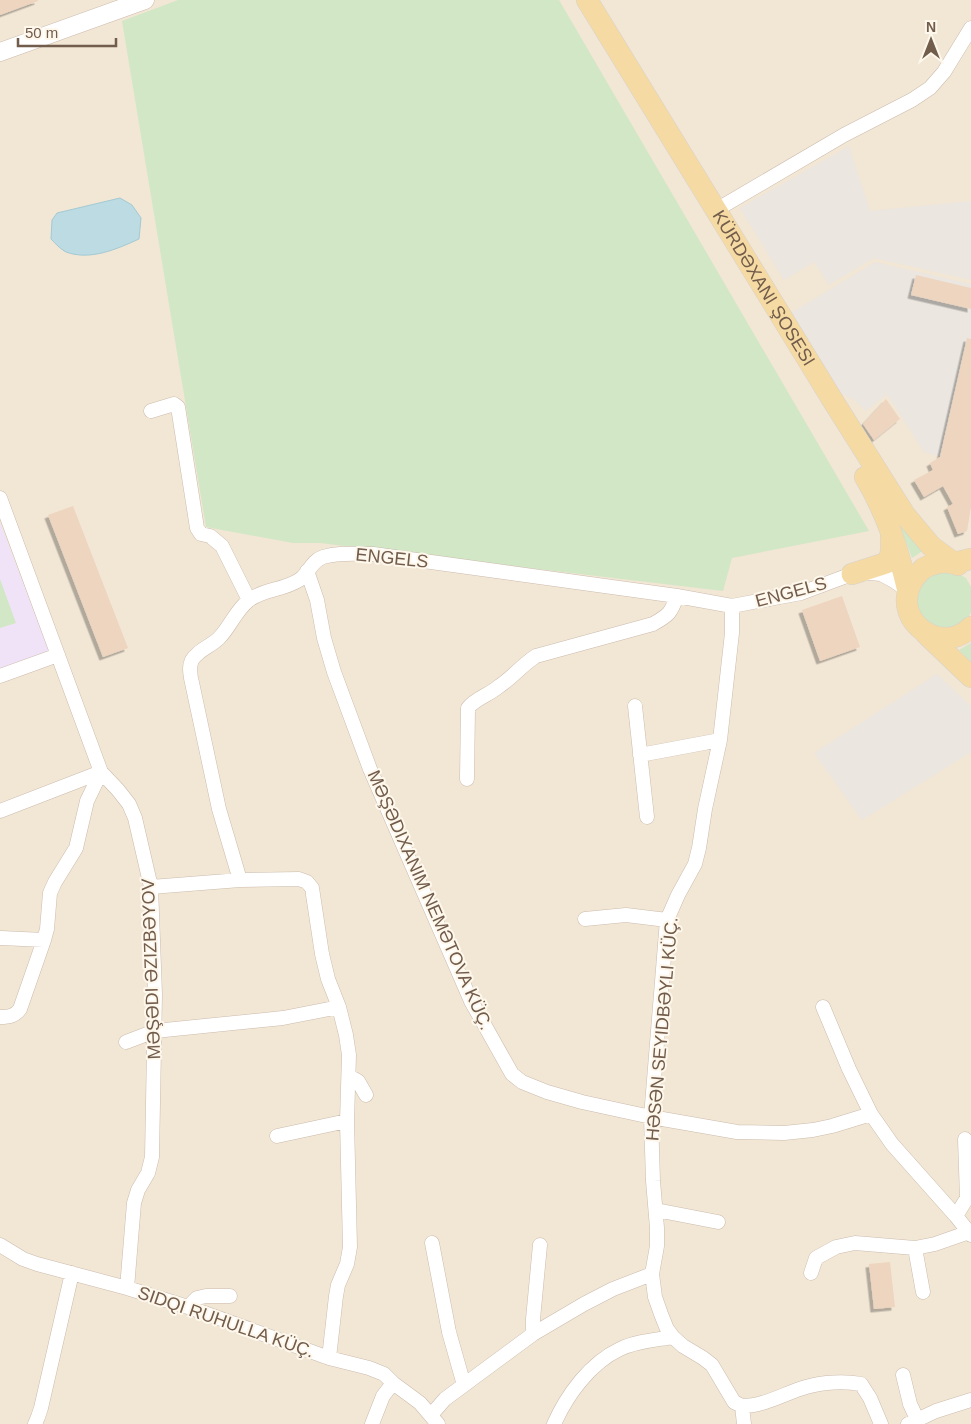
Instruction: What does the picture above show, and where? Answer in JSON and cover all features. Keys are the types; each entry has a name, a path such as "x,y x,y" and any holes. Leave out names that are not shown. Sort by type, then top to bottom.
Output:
{"main road":[{"path":"571,0 876,495 890,526 902,563 908,591"},
{"path":"587,0 905,515 931,546 965,565"},
{"path":"852,574 886,563 890,558 890,526"},
{"path":"965,565 942,562 930,565 920,571 912,580 906,603 909,614 915,624 971,677"},
{"path":"924,632 935,637 947,638 958,636 971,627"}],"street":[{"path":"0,52 144,0"},
{"path":"716,210 844,135 912,100 930,88 944,72 971,28"},
{"path":"151,410 174,404 178,407 197,528 201,534 210,536 222,546 249,600"},
{"name":"MƏŞƏDI ƏZIZBƏYOV","path":"0,498 101,772 129,804 135,818 151,887 155,994 152,1157 148,1172 138,1190 134,1204 127,1288"},
{"name":"ENGELS","path":"240,880 219,809 190,668 191,662 198,652 218,639 249,600 261,593 291,584 300,579 312,564 321,557 333,554 372,554 677,596 732,606 801,593 852,574 870,572 882,574 908,591"},
{"path":"307,571 317,600 324,638 334,672 370,769 472,1001 512,1074 522,1082 582,1102 651,1117 737,1132 776,1133 823,1128 871,1114"},
{"path":"467,779 468,708 472,703 499,687 526,662 536,656 653,624 667,616 673,608 677,596"},
{"name":"HƏSƏN SEYIDBƏYLI KÜÇ.","path":"732,606 732,633 720,740 705,809 699,848 695,864 678,895 668,920 651,1117 657,1246 652,1274 655,1297 661,1314 673,1337 712,1365 734,1402 742,1406"},
{"path":"0,676 58,654"},
{"path":"635,706 647,816"},
{"path":"640,755 720,740"},
{"path":"0,812 101,772"},
{"path":"0,1017 11,1017 17,1014 20,1009 47,929 50,893 76,848 87,801 101,772"},
{"path":"151,887 240,880 298,879 307,882 312,888 322,954 328,979 340,1007 349,1055 347,1121 350,1247 347,1264 338,1285 329,1358"},
{"path":"584,919 626,915 668,920"},
{"path":"1,938 44,940"},
{"path":"126,1042 155,1031 283,1018 340,1007"},
{"path":"811,1273 816,1258 836,1247 855,1243 916,1248 970,1233 892,1144 871,1114 849,1069 823,1007"},
{"path":"349,1076 358,1082 366,1095"},
{"path":"277,1136 347,1121"},
{"path":"956,1216 967,1198 965,1139"},
{"path":"656,1210 718,1222"},
{"path":"432,1243 450,1332 464,1385"},
{"name":"SIDQI RUHULLA KÜÇ.","path":"0,1245 23,1259 188,1307 329,1358 369,1368 384,1374 420,1403 434,1419"},
{"path":"533,1334 540,1245"},
{"path":"916,1248 923,1292"},
{"path":"35,1424 41,1408 72,1273"},
{"path":"434,1419 445,1398 533,1334 584,1304 614,1289 652,1274"},
{"path":"188,1307 197,1298 230,1296"},
{"path":"554,1424 564,1403 590,1372 607,1357 620,1349 640,1342 673,1337"},
{"path":"903,1375 913,1421 971,1400"},
{"path":"744,1424 742,1406 754,1406 808,1386 848,1382 861,1384 870,1398 881,1424"},
{"path":"372,1424 383,1396 393,1383"}],"shaded area":[{"path":"0,0 971,0 971,1424 0,1424"},
{"path":"849,146 870,211 971,201 971,280 874,258 829,285 814,262 784,280 740,208"},
{"path":"875,262 971,284 971,466 924,452 887,394 866,411 854,400 835,390 791,313"},
{"path":"0,522 49,651 0,669"},
{"path":"937,674 971,706 971,752 862,820 814,753"}],"green space":[{"path":"178,0 559,0 869,531 732,558 723,591 320,543 293,543 206,527 122,21"},
{"path":"894,510 924,550 912,558"},
{"path":"939,571 953,571 966,578 971,587 971,612 969,617 958,626 944,629 931,625 920,616 916,602 918,588 926,577"},
{"path":"0,579 16,623 0,628"},
{"path":"971,643 971,662 959,650"}],"water":[{"path":"120,198 132,205 141,218 139,239 103,253 84,255 66,252 51,239 52,220 57,213"}],"building":[{"path":"0,0 38,0 38,1 0,15"},
{"path":"916,275 971,288 971,309 911,295"},
{"path":"967,338 971,339 971,507 967,531 958,534 947,507 953,504 943,486 924,497 914,480 933,470 930,463 940,457"},
{"path":"886,399 900,419 874,440 863,424"},
{"path":"73,506 128,648 103,657 48,515"},
{"path":"842,596 860,647 820,661 802,610"},
{"path":"890,1262 895,1307 874,1309 869,1264"}]}
